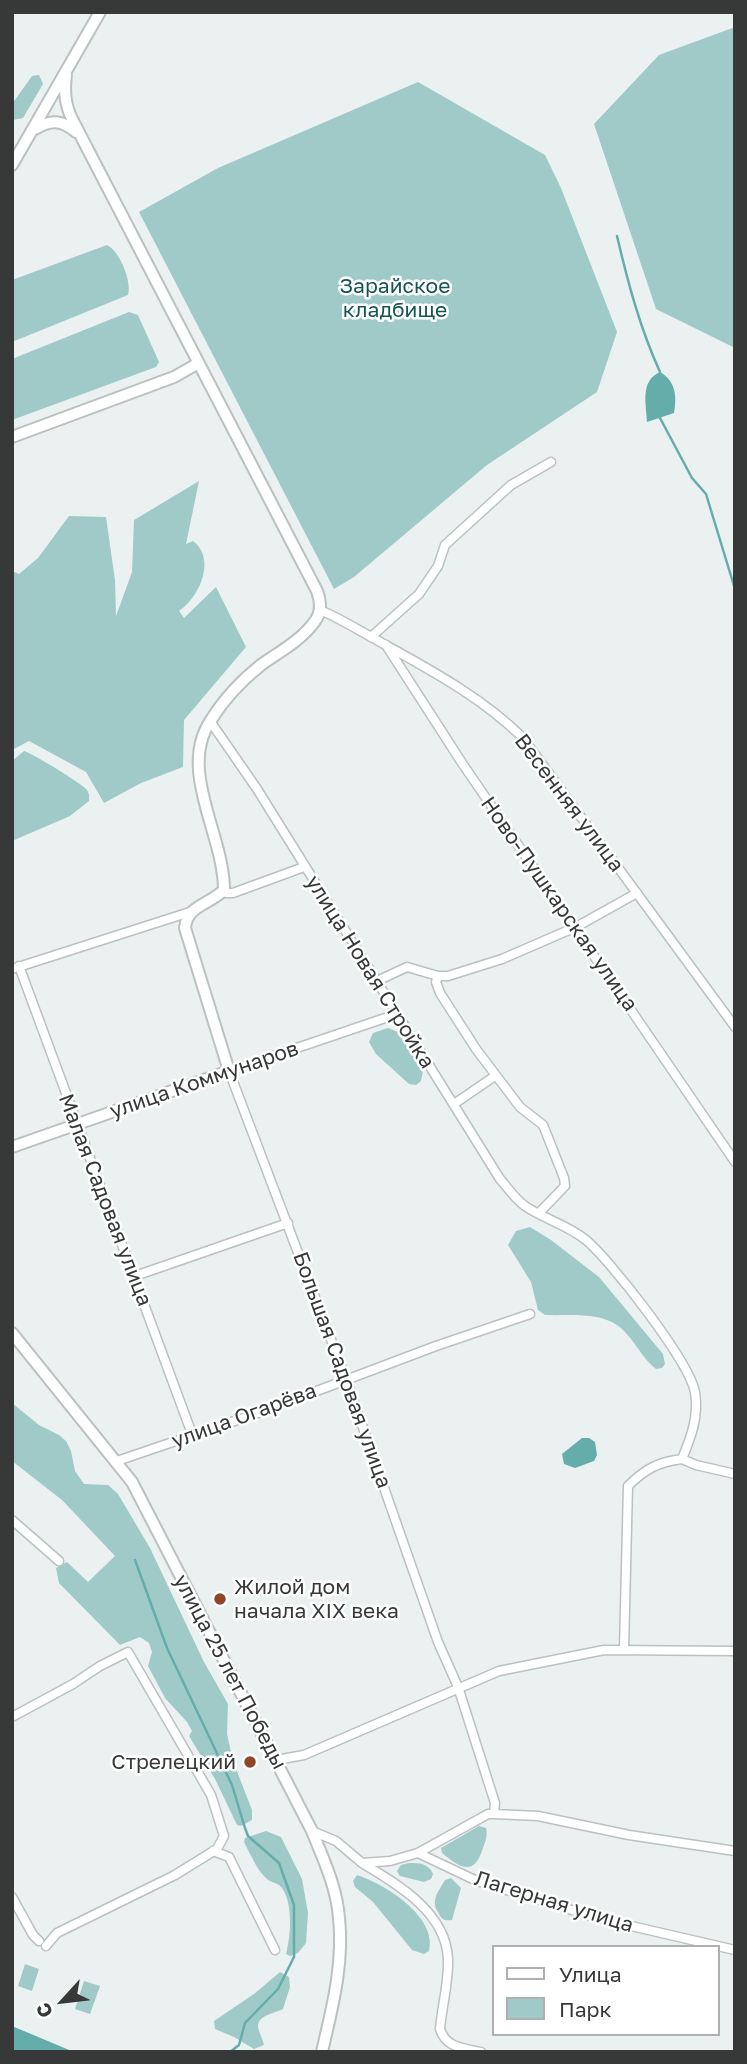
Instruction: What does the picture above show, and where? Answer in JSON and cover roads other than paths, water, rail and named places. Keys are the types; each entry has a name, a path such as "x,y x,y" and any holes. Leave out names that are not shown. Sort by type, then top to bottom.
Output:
{"street":[{"path":"12,165 100,12"},
{"path":"66,75 65,104 78,134 317,591 320,610 316,621 238,686 210,721 199,747 197,768 219,852 226,893 233,893 304,867"},
{"path":"34,129 51,121 58,121 68,124 78,134"},
{"path":"12,437 174,377 197,364"},
{"path":"371,637 419,594 438,566 445,545 511,485 551,462"},
{"name":"Весенняя улица","path":"320,610 346,621 495,712 523,738 735,1027"},
{"name":"Ново-Пушкарская улица","path":"386,645 462,763 735,1161"},
{"name":"улица Новая Стройка","path":"210,721 257,789 508,1188 526,1207 586,1240 602,1255 682,1362 695,1391 696,1414 695,1427 682,1459"},
{"path":"16,967 190,912 224,890"},
{"path":"377,981 407,967 438,976 448,976 502,959 576,927 637,893"},
{"name":"Большая Садовая улица","path":"190,912 185,928 229,1071 346,1379 438,1642 458,1687 495,1803 491,1814"},
{"name":"Малая Садовая улица","path":"16,967 135,1276 192,1434"},
{"path":"438,976 436,982 440,993 495,1076 520,1107 544,1125 565,1186 539,1213"},
{"name":"улица Коммунаров","path":"12,1147 397,1014"},
{"path":"454,1104 495,1076"},
{"path":"135,1276 288,1223"},
{"name":"улица Огарёва","path":"117,1461 530,1314"},
{"name":"улица 25 лет Победы","path":"12,1333 117,1461 150,1517 312,1831 333,1888 339,1916 341,1949 337,1988 322,2052"},
{"path":"624,1649 628,1486 643,1471 655,1465 682,1459 735,1474"},
{"path":"12,1520 59,1561"},
{"path":"276,1760 303,1755 499,1671 604,1650 735,1651"},
{"path":"12,1717 128,1651 212,1795 224,1836 215,1850 165,1880 57,1933 43,1943 33,1935 12,1897"},
{"path":"362,1863 390,1861 418,1853 491,1814 538,1816 629,1835 735,1851"},
{"path":"312,1831 336,1841 362,1863 401,1886 431,1916 445,1944 448,1957 441,2020 443,2037 450,2044 481,2052"},
{"path":"215,1850 229,1857 275,1950"},
{"name":"Лагерная улица","path":"418,1853 477,1881 601,1919 713,1945"}],"waterway":[{"path":"617,236 635,305 660,372"},
{"path":"660,418 692,478 706,494 735,589"},
{"path":"135,1560 167,1648 232,1785 248,1836 279,1863 294,1905 294,1957 278,1989 245,2023 239,2045 230,2052"}],"place":[{"name":"Жилой дом начала XIX века","path":"220,1599"},
{"name":"Стрелецкий","path":"250,1762"}],"park label":[{"name":"Зарайское кладбище","path":"395,298"}]}
